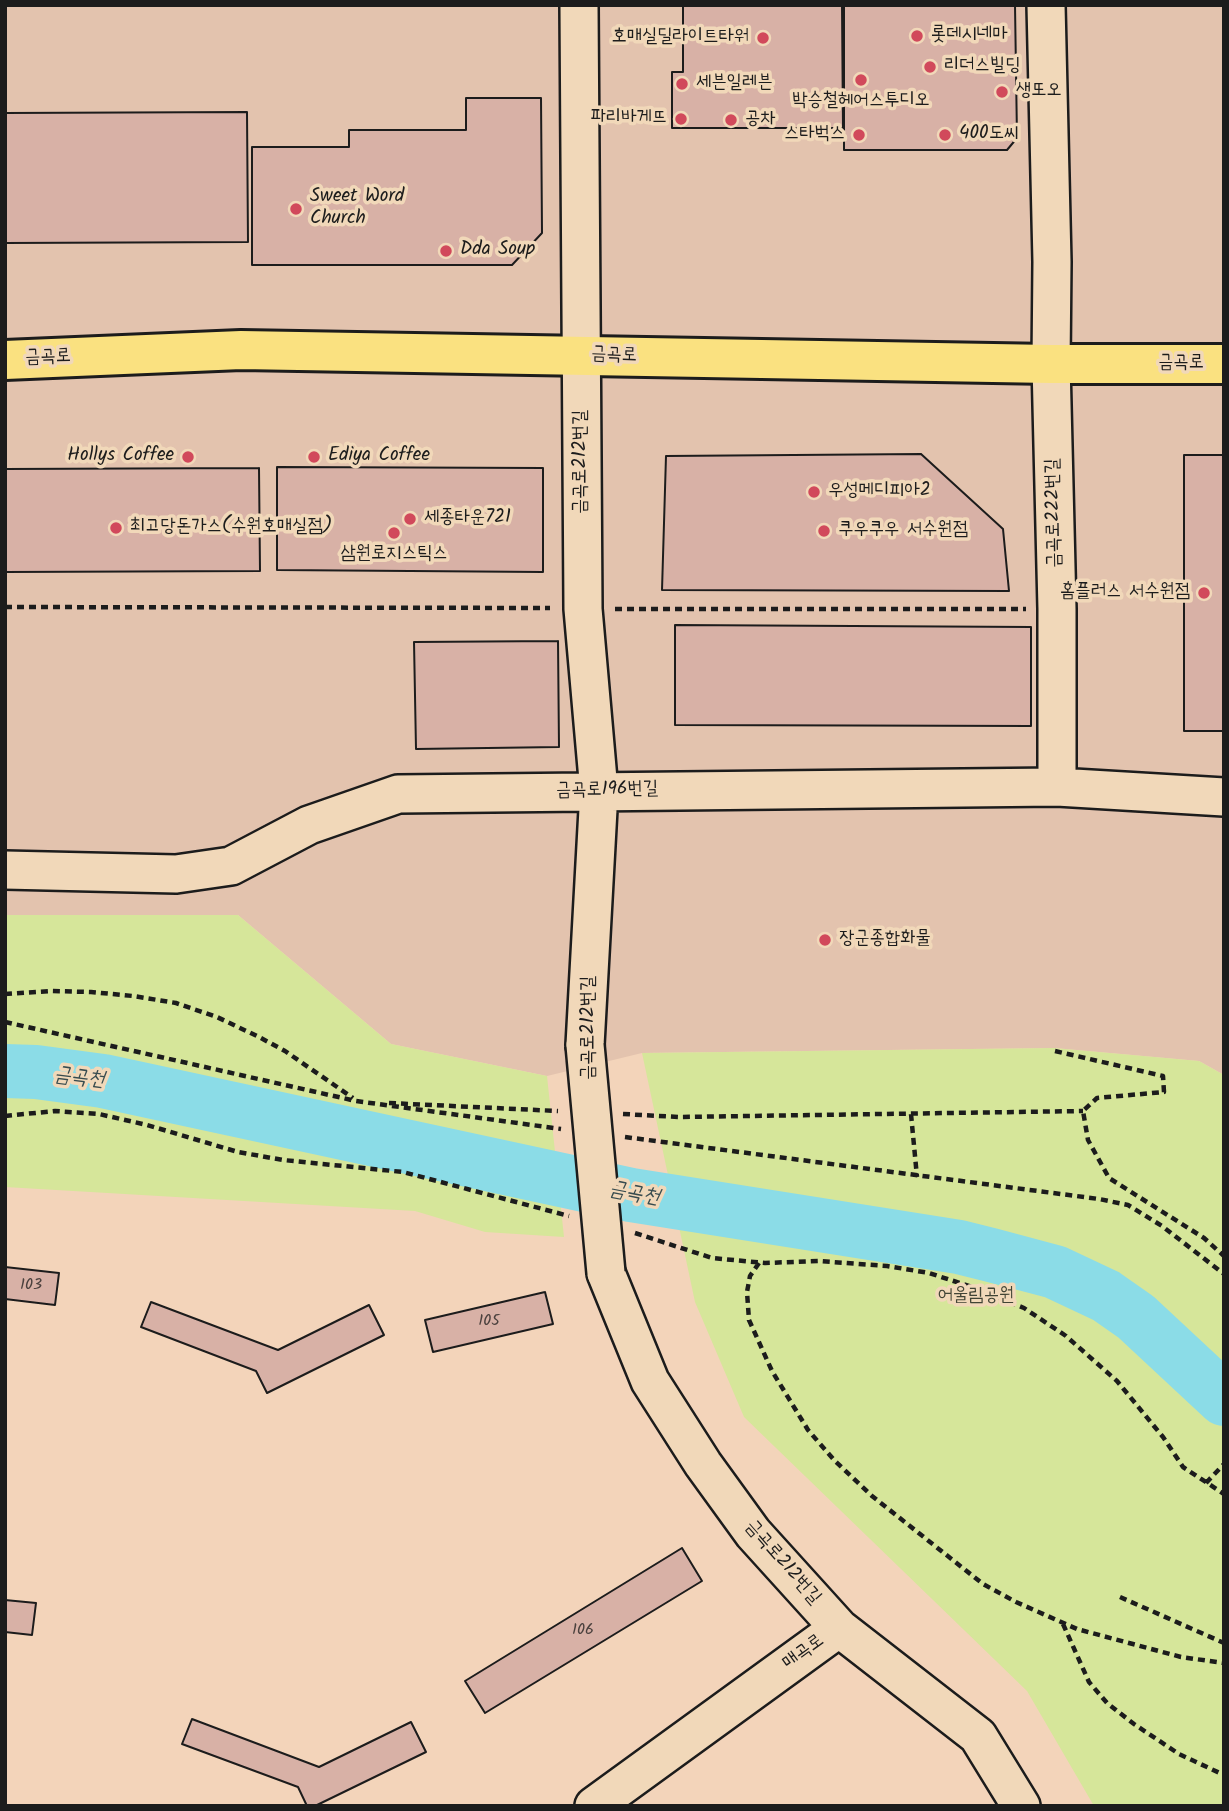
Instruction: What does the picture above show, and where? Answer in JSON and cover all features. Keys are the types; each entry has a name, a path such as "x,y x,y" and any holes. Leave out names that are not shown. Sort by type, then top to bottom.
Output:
{"main road":[{"name":"금곡로","path":"5,360 241,350 1051,364 1224,364"}],"street":[{"name":"금곡로212번길","path":"579,5 583,609 599,791 585,1045 606,1273 650,1381 703,1464 753,1533 839,1628"},
{"name":"금곡로222번길","path":"1046,5 1057,609 1057,787"},
{"name":"금곡로196번길","path":"5,870 176,874 231,866 309,825 398,794 1057,787 1224,797"},
{"name":"매곡로","path":"594,1806 839,1628 978,1736 1021,1806"}],"path":[{"path":"5,607 1057,609"},
{"path":"5,994 91,992 176,1003 217,1017 260,1037 285,1051 356,1101 559,1111"},
{"path":"613,1114 680,1117 1083,1111 1097,1098 1164,1091 1163,1076 1055,1051"},
{"path":"5,1116 55,1111 99,1114 147,1125 237,1152 283,1160 403,1172 573,1217"},
{"path":"1083,1111 1088,1140 1109,1178 1204,1238 1224,1256"},
{"path":"911,1114 917,1177"},
{"path":"625,1230 712,1258 759,1263 818,1261 887,1266 929,1273 1024,1308 1066,1336 1117,1381 1184,1467 1224,1494"},
{"path":"759,1263 750,1276 747,1292 749,1320 783,1391 808,1430 835,1461 873,1496 983,1584 1016,1602 1077,1629 1181,1657 1224,1663"},
{"path":"1206,1483 1224,1464"},
{"path":"1120,1597 1224,1643"},
{"path":"1063,1623 1089,1682 1107,1703 1179,1754 1224,1775"}],"shaded area":[{"path":"5,5 1224,5 1224,1075 1199,1061 1054,1048 642,1053 547,1076 391,1044 238,915 5,915"}],"green space":[{"path":"5,915 238,915 391,1044 547,1076 564,1237 485,1232 415,1211 5,1187"},
{"name":"어울림공원","path":"1054,1048 1199,1061 1224,1075 1224,1806 1094,1806 1027,1691 744,1417 695,1302 642,1053"}],"building":[{"name":"호매실딜라이트타워","path":"683,5 842,5 843,128 672,128 672,72 683,72"},
{"name":"리더스빌딩","path":"844,5 1015,5 1017,138 1007,150 844,150"},
{"path":"466,98 541,98 542,233 512,265 252,265 252,147 349,147 349,130 466,130"},
{"path":"247,112 248,242 5,243 5,113"},
{"name":"우성메디피아2","path":"921,454 1003,529 1009,591 662,590 666,456"},
{"name":"홈플러스 서수원점","path":"1184,455 1224,455 1224,731 1184,731"},
{"name":"세종타운721","path":"277,467 543,468 543,572 277,570"},
{"path":"259,468 260,571 5,572 5,469"},
{"path":"675,625 1031,627 1031,726 675,725"},
{"path":"558,641 559,747 416,749 414,642"},
{"path":"5,1267 59,1273 55,1305 5,1299"},
{"path":"545,1292 553,1324 433,1352 425,1320"},
{"path":"151,1302 278,1350 369,1305 384,1335 267,1393 256,1371 141,1327"},
{"path":"682,1548 702,1581 485,1713 465,1681"},
{"path":"5,1600 36,1603 32,1635 5,1632"},
{"path":"192,1719 319,1767 411,1722 426,1752 315,1806 307,1806 298,1787 182,1744"}],"waterway":[{"name":"금곡천","path":"5,1071 36,1072 103,1081 631,1195 959,1247 1055,1272 1106,1296 1136,1317 1224,1399"}],"place":[{"name":"롯데시네마","path":"917,36"},
{"name":"호매실딜라이트타워","path":"763,38"},
{"name":"리더스빌딩","path":"930,67"},
{"name":"박승철헤어스투디오","path":"861,80"},
{"name":"세븐일레븐","path":"682,84"},
{"name":"생또오","path":"1002,92"},
{"name":"파리바게뜨","path":"681,119"},
{"name":"공차","path":"731,120"},
{"name":"스타벅스","path":"859,135"},
{"name":"400도씨","path":"945,135"},
{"name":"Sweet Word Church","path":"296,209"},
{"name":"Dda Soup","path":"446,251"},
{"name":"Hollys Coffee","path":"188,457"},
{"name":"Ediya Coffee","path":"314,457"},
{"name":"우성메디피아2","path":"814,492"},
{"name":"세종타운721","path":"410,519"},
{"name":"최고당돈가스(수원호매실점)","path":"116,528"},
{"name":"쿠우쿠우 서수원점","path":"824,531"},
{"name":"삼원로지스틱스","path":"394,533"},
{"name":"홈플러스 서수원점","path":"1204,593"},
{"name":"장군종합화물","path":"825,940"}]}
